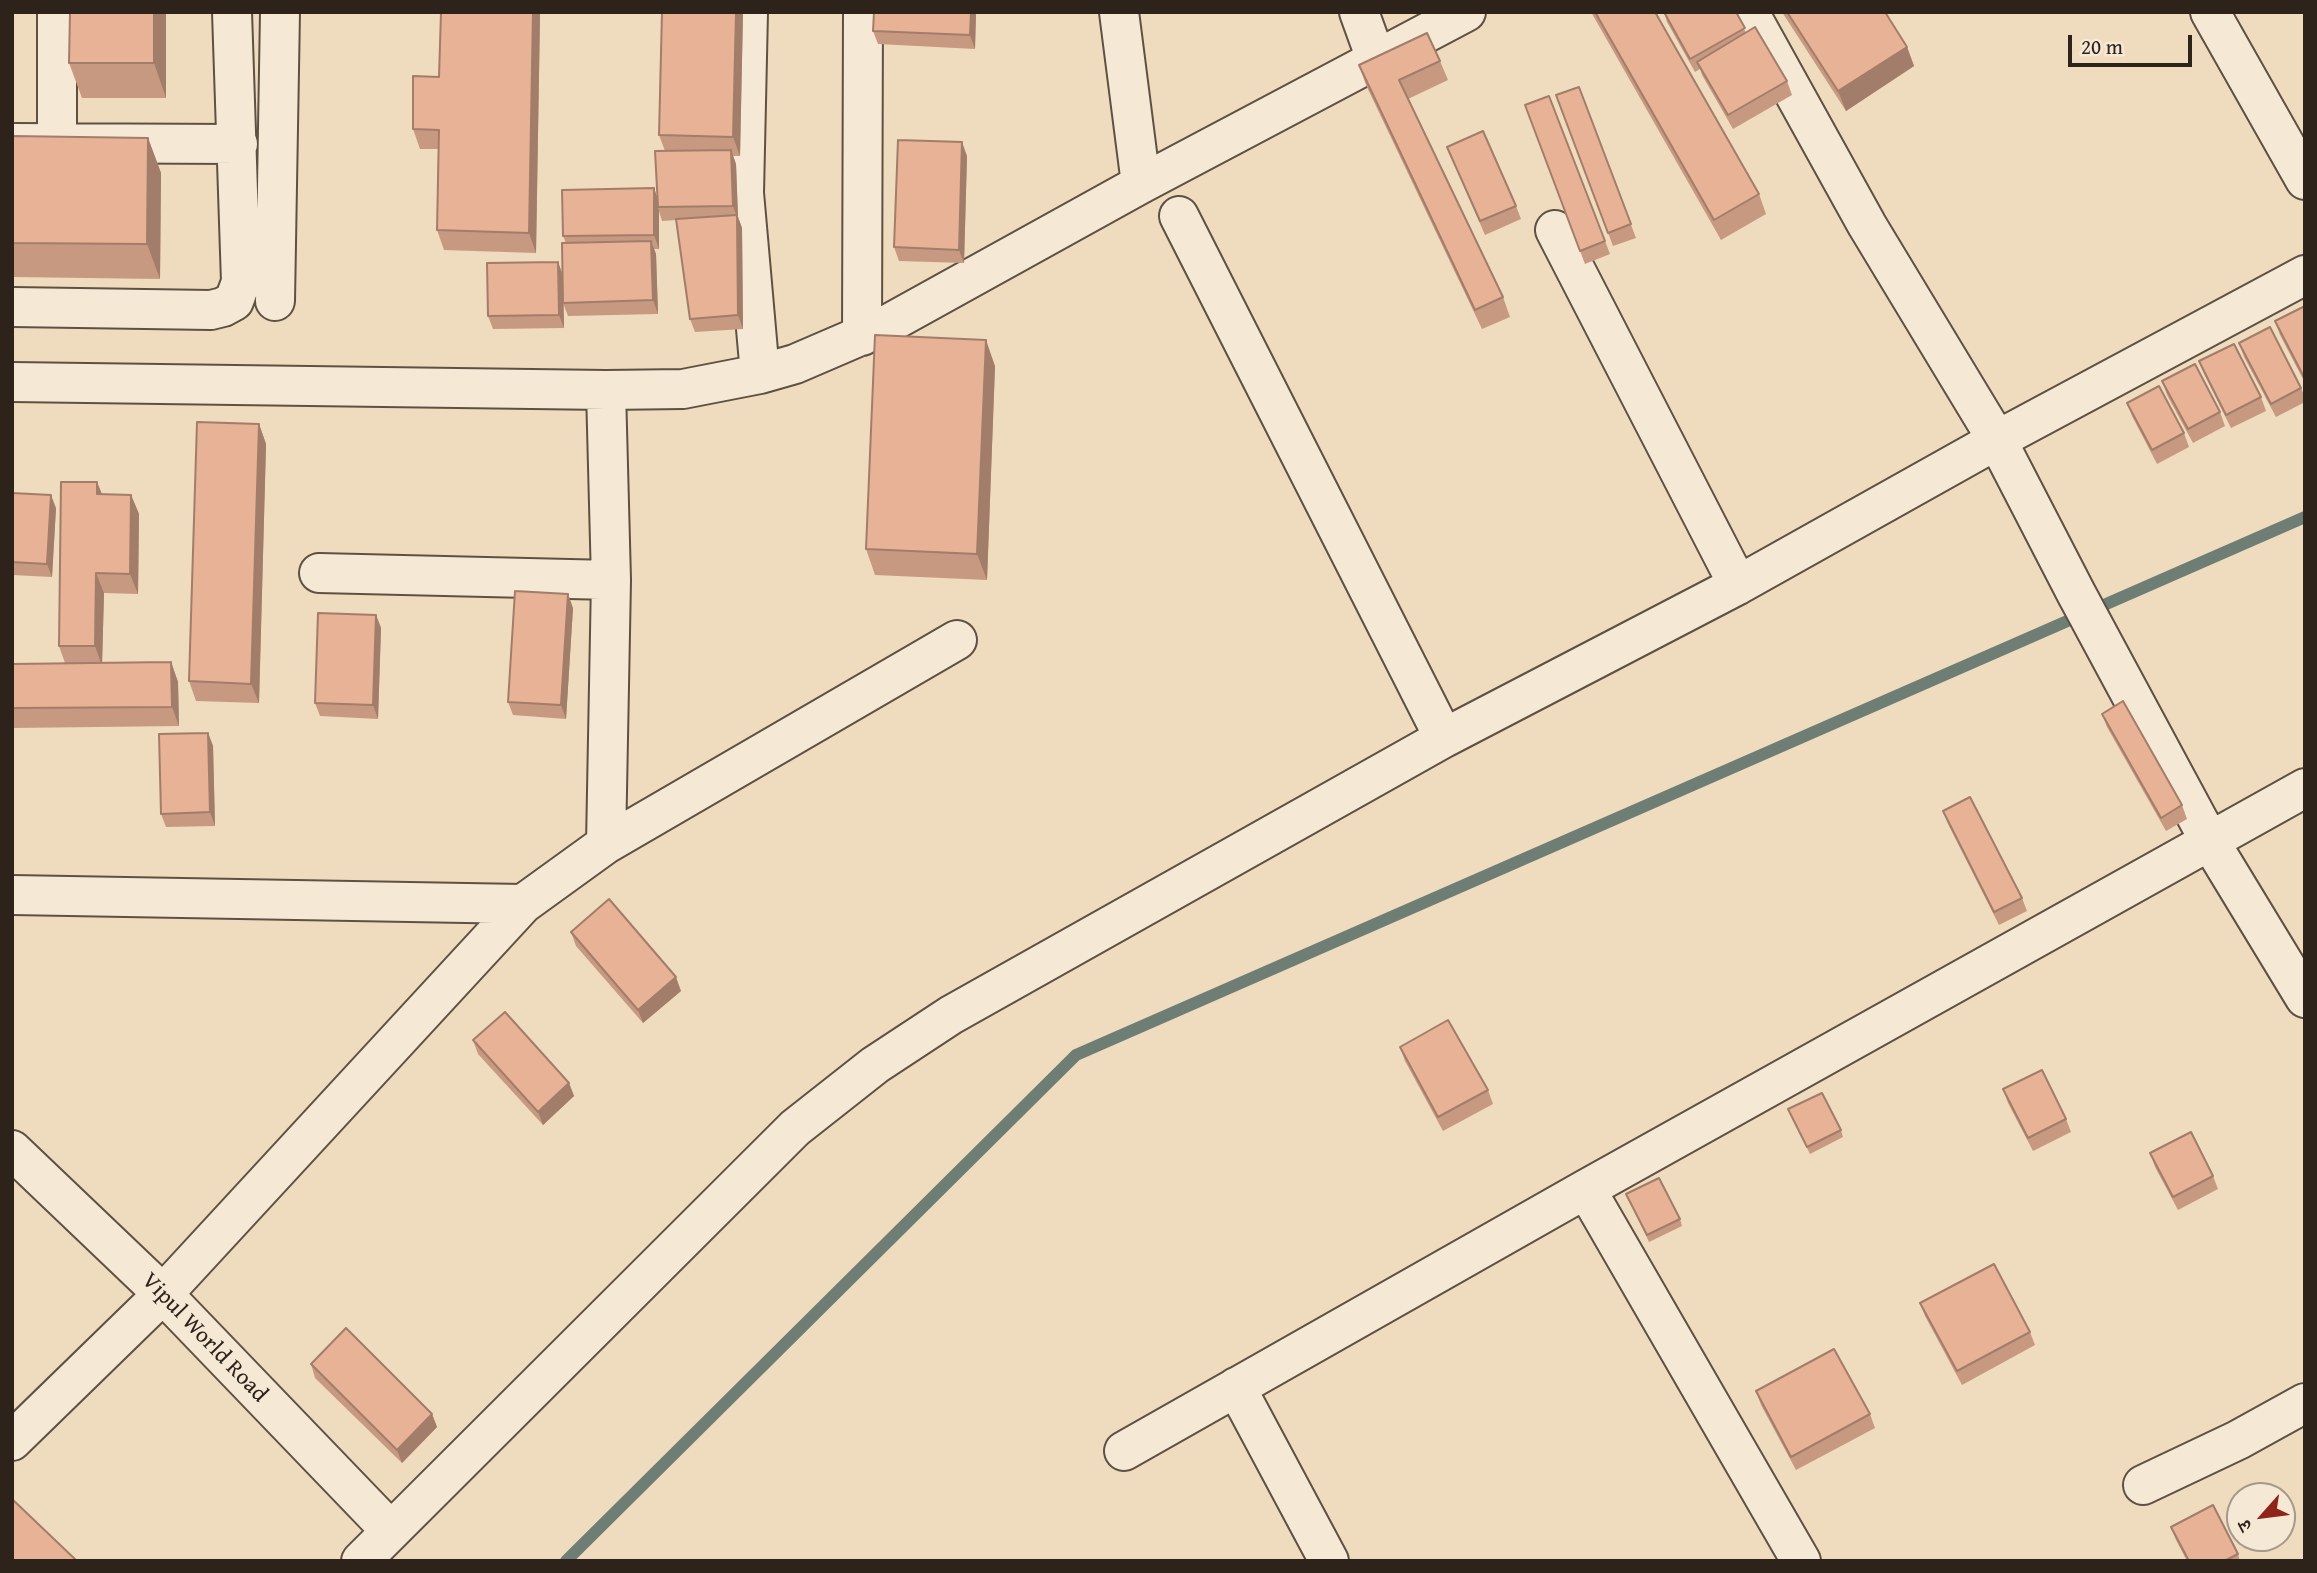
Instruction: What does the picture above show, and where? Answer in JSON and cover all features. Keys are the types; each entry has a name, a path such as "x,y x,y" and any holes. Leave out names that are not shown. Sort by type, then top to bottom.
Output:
{"street":[{"path":"57,12 57,144"},
{"path":"12,307 211,310 234,301 241,282 232,12"},
{"path":"275,301 280,12"},
{"path":"748,12 744,193 760,374"},
{"path":"863,12 863,336"},
{"path":"1119,12 1141,184"},
{"path":"1359,12 1376,60"},
{"path":"12,382 606,390 683,388 760,374 795,364 863,336 1141,184 1466,12"},
{"path":"1749,12 1867,225 1997,440 2209,840 2305,999"},
{"path":"2210,12 2305,180"},
{"path":"12,143 238,144"},
{"path":"1179,216 1444,738"},
{"path":"1555,230 1738,585"},
{"path":"361,1561 795,1128 875,1065 951,1015 1444,738 1738,585 1997,440 2305,275"},
{"path":"606,390 611,580 606,844"},
{"path":"319,573 611,580"},
{"path":"12,1441 163,1294 523,904 606,844 957,640"},
{"path":"1124,1451 1586,1189 2305,788"},
{"path":"12,894 523,904"},
{"name":"Vipul World Road","path":"12,1150 163,1294 391,1531"},
{"path":"1586,1189 1801,1561"},
{"path":"1236,1387 1329,1561"},
{"path":"2143,1485 2238,1440 2305,1403"}],"building":[{"path":"70,12 154,12 154,63 69,63"},
{"path":"441,12 533,12 529,233 437,230 439,130 413,129 413,76 439,77"},
{"path":"662,12 736,12 733,137 659,135"},
{"path":"874,12 971,12 970,35 873,31"},
{"path":"1595,12 1655,12 1759,194 1714,220"},
{"path":"1664,12 1736,12 1745,28 1690,59"},
{"path":"1787,12 1885,12 1907,47 1838,91"},
{"path":"1755,27 1787,81 1728,115 1697,62"},
{"path":"1427,33 1440,61 1399,80 1503,297 1475,310 1359,65"},
{"path":"1579,87 1631,224 1608,233 1556,95"},
{"path":"1549,96 1605,241 1580,251 1525,105"},
{"path":"1483,131 1516,206 1480,221 1447,147"},
{"path":"12,136 148,138 147,244 12,243"},
{"path":"898,140 962,142 959,250 894,247"},
{"path":"731,150 733,206 658,207 655,151"},
{"path":"654,188 654,235 563,236 562,190"},
{"path":"737,215 738,315 690,319 676,219"},
{"path":"651,241 653,300 563,303 562,243"},
{"path":"558,262 559,315 488,316 487,263"},
{"path":"2305,306 2305,379 2275,321"},
{"path":"2270,327 2301,388 2271,404 2239,343"},
{"path":"875,335 986,340 977,554 866,549"},
{"path":"2234,344 2261,397 2226,415 2199,361"},
{"path":"2195,364 2220,412 2188,429 2162,381"},
{"path":"2159,386 2184,433 2152,450 2127,403"},
{"path":"197,422 259,424 251,684 189,681"},
{"path":"61,482 97,482 97,494 131,495 130,574 96,573 95,646 59,646"},
{"path":"12,493 51,495 47,564 12,562"},
{"path":"515,591 568,594 561,705 508,702"},
{"path":"318,613 376,615 373,705 315,703"},
{"path":"171,662 172,707 12,708 12,664"},
{"path":"2123,701 2182,805 2161,818 2102,714"},
{"path":"208,733 210,812 161,814 159,734"},
{"path":"1970,797 2022,898 1994,912 1943,811"},
{"path":"609,899 676,977 638,1010 571,932"},
{"path":"505,1012 569,1083 538,1112 473,1040"},
{"path":"1448,1020 1488,1090 1438,1117 1400,1047"},
{"path":"2042,1070 2066,1119 2028,1138 2003,1089"},
{"path":"1822,1093 1841,1130 1807,1147 1788,1109"},
{"path":"2191,1132 2213,1176 2173,1197 2150,1153"},
{"path":"1659,1178 1680,1219 1647,1235 1626,1194"},
{"path":"1994,1264 2030,1332 1957,1371 1920,1303"},
{"path":"346,1328 432,1414 397,1450 311,1364"},
{"path":"1834,1349 1870,1414 1791,1457 1756,1391"},
{"path":"12,1499 77,1561 12,1561"},
{"path":"2213,1505 2226,1530 2226,1552 2238,1554 2224,1561 2189,1561 2171,1527"}],"waterway":[{"path":"566,1561 1076,1055 2305,517"}]}
